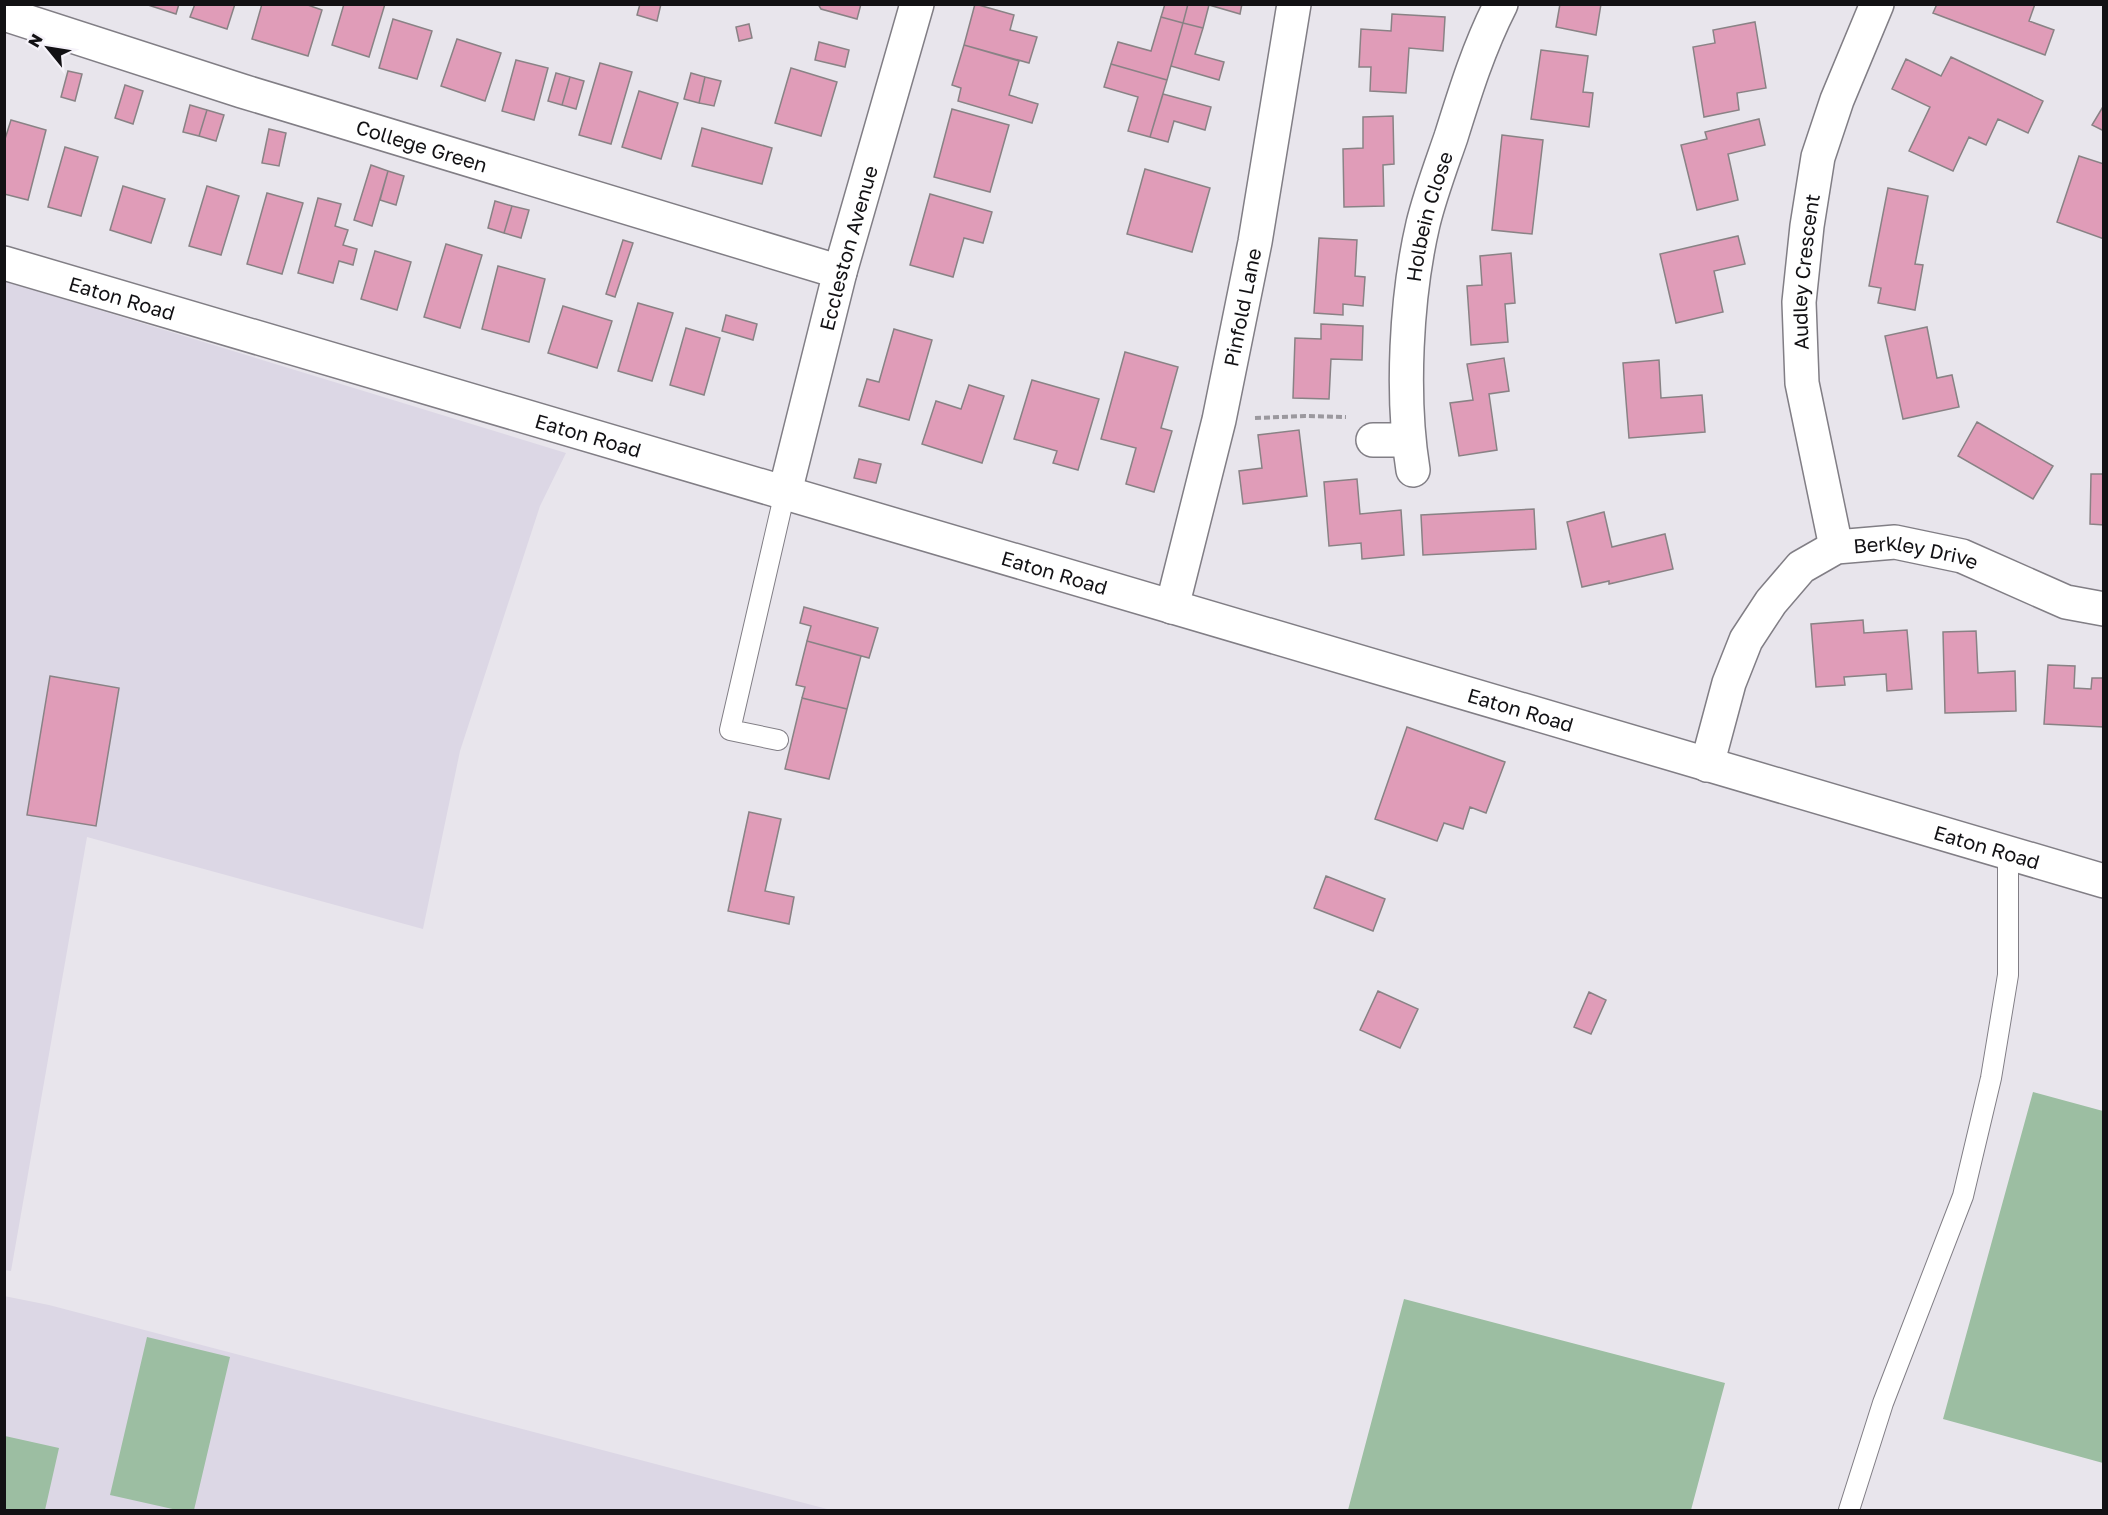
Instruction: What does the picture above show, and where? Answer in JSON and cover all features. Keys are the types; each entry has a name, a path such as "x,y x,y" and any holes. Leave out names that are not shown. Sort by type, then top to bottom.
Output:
{"street":[{"name":"Eccleston Avenue","path":"785,492 840,272 917,4"},
{"name":"Pinfold Lane","path":"1172,607 1219,420 1255,242 1294,4"},
{"name":"Holbein Close","path":"1373,440 1411,455 1407,397 1411,292 1423,224 1468,79 1501,4"},
{"name":"Audley Crescent","path":"1836,547 1802,383 1799,302 1807,226 1818,157 1837,100 1877,4"},
{"name":"College Green","path":"4,14 242,91 840,272"},
{"name":"Eaton Road","path":"4,263 2103,881"},
{"name":"Berkley Drive","path":"1707,765 1730,683 1746,640 1771,602 1801,567 1836,547 1895,542 1962,556 2066,602 2103,609"}],"lane":[{"path":"778,740 730,730 785,492"},
{"path":"1849,1510 1883,1403 1964,1196 1990,1078 2008,975 2008,854"}],"path":[{"path":"1219,420 1305,416 1350,417"}],"shaded area":[{"path":"4,281 566,453 540,506 460,751 423,929 87,837 11,1271 4,1270"},
{"path":"4,1296 49,1305 831,1510 5,1510"}],"green space":[{"path":"2033,1092 2103,1111 2103,1463 1943,1419"},
{"path":"1404,1299 1725,1383 1691,1510 1348,1510"},
{"path":"147,1337 230,1357 194,1510 177,1510 110,1495"},
{"path":"5,1436 59,1448 45,1510 5,1510"}],"building":[{"path":"145,4 179,4 176,14"},
{"path":"195,4 235,4 227,29 190,17"},
{"path":"262,4 305,4 322,10 308,56 252,39"},
{"path":"344,4 385,4 369,57 332,45"},
{"path":"640,4 661,4 657,21 637,15"},
{"path":"818,4 861,4 857,19 821,9"},
{"path":"975,4 1014,15 1010,30 1037,37 1029,63 964,45"},
{"path":"1165,4 1188,4 1183,23 1161,17"},
{"path":"1188,4 1242,4 1240,14 1209,5 1203,28 1183,23"},
{"path":"1560,4 1601,4 1596,35 1556,27"},
{"path":"1937,4 2035,4 2029,21 2054,30 2045,55 1933,13"},
{"path":"1392,14 1445,17 1443,51 1409,48 1406,93 1370,91 1371,67 1359,67 1361,29 1391,31"},
{"path":"1161,17 1183,23 1167,80 1111,64 1118,42 1151,51"},
{"path":"393,19 432,31 417,79 379,68"},
{"path":"1755,22 1766,88 1737,93 1739,110 1704,117 1693,47 1715,43 1713,30"},
{"path":"1183,23 1203,28 1195,54 1224,62 1219,80 1171,66"},
{"path":"749,24 752,38 739,41 736,27"},
{"path":"457,39 501,53 485,101 441,86"},
{"path":"819,42 849,50 845,67 815,60"},
{"path":"964,45 1019,61 1009,95 1038,104 1032,123 958,101 961,88 952,85"},
{"path":"1541,50 1588,56 1583,92 1593,93 1589,127 1531,119"},
{"path":"1951,57 2043,101 2028,133 1998,119 1986,145 1969,137 1953,171 1909,151 1930,107 1892,89 1906,59 1941,76"},
{"path":"516,60 548,68 534,120 502,111"},
{"path":"600,63 632,72 611,144 579,135"},
{"path":"1111,64 1167,80 1150,137 1128,131 1138,97 1104,87"},
{"path":"791,68 837,82 821,136 775,123"},
{"path":"68,71 82,74 75,101 61,97"},
{"path":"556,73 570,77 562,105 548,101"},
{"path":"691,73 705,77 699,103 684,99"},
{"path":"570,77 584,81 576,109 562,105"},
{"path":"705,77 721,81 714,106 699,103"},
{"path":"125,85 143,91 133,124 115,118"},
{"path":"639,91 678,103 661,159 622,147"},
{"path":"1163,94 1211,107 1205,130 1174,121 1168,142 1150,137"},
{"path":"190,105 207,110 199,136 183,132"},
{"path":"2104,105 2104,131 2092,125"},
{"path":"952,109 1009,125 990,192 934,177"},
{"path":"207,110 224,115 216,141 199,136"},
{"path":"1393,116 1394,164 1383,165 1384,206 1344,207 1343,149 1363,148 1363,117"},
{"path":"1759,119 1765,145 1728,154 1738,200 1697,210 1681,145 1707,139 1705,132"},
{"path":"11,120 46,130 28,200 4,194 4,142"},
{"path":"702,128 772,148 762,184 692,166"},
{"path":"269,129 286,133 279,166 262,163"},
{"path":"1502,135 1543,140 1532,234 1492,230"},
{"path":"65,147 98,157 81,216 48,207"},
{"path":"2079,156 2104,164 2104,239 2057,222"},
{"path":"371,165 388,171 372,226 354,220"},
{"path":"1145,169 1210,188 1192,252 1127,234"},
{"path":"388,171 404,176 396,205 380,200"},
{"path":"123,186 165,199 151,243 110,230"},
{"path":"207,186 239,196 221,255 189,246"},
{"path":"1888,188 1928,196 1915,264 1923,265 1915,310 1878,303 1881,288 1869,286"},
{"path":"267,193 303,203 282,274 247,264"},
{"path":"930,194 992,212 983,243 964,238 953,277 910,265"},
{"path":"318,198 341,204 335,226 348,230 343,245 357,249 353,265 339,261 333,283 298,273"},
{"path":"495,201 512,206 504,233 488,228"},
{"path":"512,206 529,210 521,238 504,233"},
{"path":"1738,236 1745,264 1714,271 1723,312 1676,323 1660,254"},
{"path":"1319,238 1357,240 1355,276 1365,277 1363,306 1343,304 1343,315 1314,313"},
{"path":"623,240 633,243 615,297 606,294"},
{"path":"446,244 482,255 460,328 424,317"},
{"path":"375,251 411,262 397,310 361,299"},
{"path":"1511,253 1515,303 1505,304 1508,342 1471,345 1467,286 1482,285 1480,256"},
{"path":"498,266 545,279 529,342 482,329"},
{"path":"638,303 673,313 652,381 618,371"},
{"path":"563,306 612,321 597,368 548,353"},
{"path":"726,315 757,324 753,340 722,331"},
{"path":"1321,324 1363,326 1362,360 1331,359 1329,399 1293,398 1295,338 1321,339"},
{"path":"1927,327 1937,378 1952,375 1959,407 1903,419 1885,336"},
{"path":"686,328 720,338 704,395 670,385"},
{"path":"894,329 932,340 909,420 859,406 867,379 879,382"},
{"path":"1125,352 1178,367 1161,428 1172,431 1154,492 1126,484 1136,448 1101,439"},
{"path":"1504,358 1509,391 1489,394 1497,450 1459,456 1450,403 1473,400 1467,364"},
{"path":"1659,360 1661,398 1702,395 1705,432 1629,438 1623,363"},
{"path":"1032,380 1099,399 1078,470 1053,463 1057,451 1014,439"},
{"path":"969,385 1004,396 982,463 922,444 936,401 961,409"},
{"path":"1977,422 2053,466 2033,499 1958,456"},
{"path":"1299,430 1307,496 1243,504 1239,471 1262,468 1258,435"},
{"path":"859,459 881,464 876,483 854,478"},
{"path":"2091,474 2104,474 2104,525 2090,524"},
{"path":"1357,479 1360,514 1401,510 1404,555 1362,559 1361,543 1329,546 1324,482"},
{"path":"1534,509 1536,549 1423,555 1421,515"},
{"path":"1604,512 1612,547 1665,534 1673,569 1609,584 1609,581 1582,587 1567,522"},
{"path":"804,607 878,628 869,658 807,641 811,626 800,623"},
{"path":"1863,620 1864,633 1907,630 1912,689 1887,691 1886,674 1844,677 1845,685 1816,687 1811,624"},
{"path":"1976,631 1978,673 2015,671 2016,711 1945,713 1943,632"},
{"path":"807,641 861,656 847,709 802,698 805,687 796,685"},
{"path":"2048,665 2075,666 2074,688 2091,689 2092,678 2104,678 2104,727 2044,724"},
{"path":"50,676 119,688 96,826 27,815"},
{"path":"802,698 847,709 829,779 785,769"},
{"path":"1407,727 1505,762 1486,813 1470,807 1463,829 1444,823 1437,841 1375,819"},
{"path":"749,812 781,819 765,891 794,897 789,924 728,911"},
{"path":"1326,876 1385,899 1373,931 1314,908"},
{"path":"1378,991 1418,1009 1400,1048 1360,1030"},
{"path":"1589,992 1606,1000 1591,1034 1574,1027"}]}
